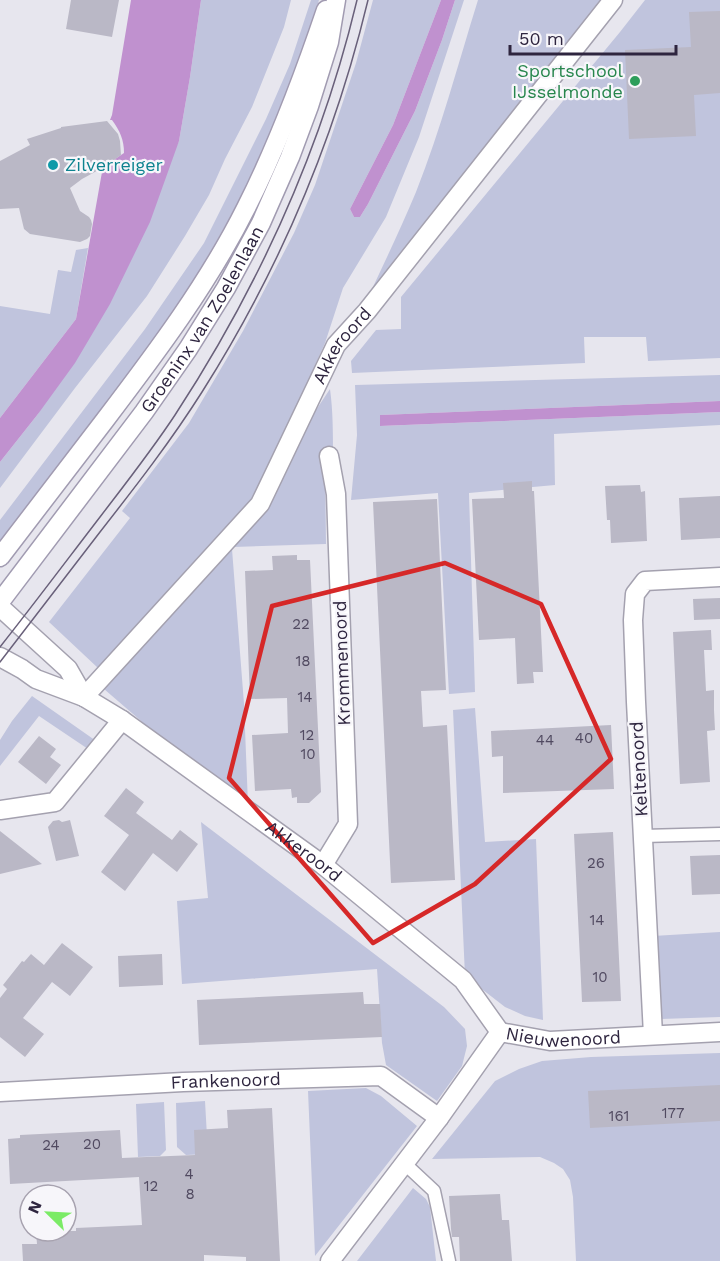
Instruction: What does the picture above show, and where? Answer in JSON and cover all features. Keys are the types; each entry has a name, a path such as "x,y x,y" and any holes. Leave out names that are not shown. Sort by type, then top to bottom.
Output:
{"street":[{"name":"Groeninx van Zoelenlaan","path":"0,557 133,383 216,262 246,209 276,145 329,0"},
{"name":"Groeninx van Zoelenlaan","path":"0,602 144,412 188,349 226,288 261,223 290,157 329,42 336,0"},
{"name":"Akkeroord","path":"84,697 260,504 336,345 367,311 613,0"},
{"name":"Krommenoord","path":"323,865 348,824 336,494 329,456"},
{"name":"Keltenoord","path":"653,1035 636,702 633,620 635,594 645,581 720,577"},
{"name":"Akkeroord","path":"0,607 68,669 84,697"},
{"name":"Akkeroord","path":"0,657 36,679 84,697 122,720 323,865 463,980 500,1032"},
{"path":"0,810 56,802 122,720"},
{"name":"Nieuwenoord","path":"330,1261 439,1118 500,1032 550,1041 720,1032"},
{"name":"Frankenoord","path":"0,1092 381,1076 439,1118"}],"lane":[{"path":"643,836 720,834"},
{"path":"404,1163 434,1191 450,1261"}],"highlighted area":[{"path":"445,563 541,604 611,759 475,884 373,943 229,778 272,606"}],"shaded area":[{"path":"131,0 201,0 179,141 150,222 110,304 75,363 0,462 0,418 76,319 102,172 100,169 124,153 121,136 110,120"},
{"path":"201,0 291,0 284,27 252,107 209,195 185,236 147,296 0,488 0,462 38,414 179,141"},
{"path":"311,0 319,0 296,72 249,184 196,277 133,373 0,544 0,520 145,329 204,243 266,119 290,64"},
{"path":"373,0 441,0 393,125 350,209 354,217 360,217 368,204 415,111 455,0 464,0 419,137 386,217 343,288 325,343 262,485 251,502 109,659 98,668 49,622 130,518 122,511 189,423 243,331 294,233 315,185 356,63"},
{"path":"441,0 455,0 415,111 368,204 360,217 354,217 350,209 393,125"},
{"path":"478,0 614,0 357,321 416,192"},
{"path":"645,0 720,0 720,358 648,361 646,337 584,337 585,363 352,373 351,361 376,330 401,329 401,297"},
{"path":"88,248 76,319 0,418 0,306 50,314 58,270 71,272 76,250"},
{"path":"720,375 720,401 380,415 381,426 720,412 720,425 554,434 555,485 469,493 475,692 449,694 438,493 351,500 357,435 355,385"},
{"path":"330,389 333,456 325,457 326,544 233,547 264,514 308,422"},
{"path":"720,401 720,412 380,426 380,415"},
{"path":"232,549 244,704 248,804 176,751 104,689"},
{"path":"32,696 99,743 91,751 39,716 0,766 0,740"},
{"path":"475,708 485,842 536,839 543,1020 525,1016 505,1007 465,976 453,710"},
{"path":"201,822 444,1007 465,1029 467,1046 462,1066 437,1101 386,1065 382,1043 377,969 182,984 177,901 208,898"},
{"path":"720,932 720,1017 661,1019 653,936"},
{"path":"720,1053 720,1261 576,1261 573,1197 570,1180 563,1169 540,1157 432,1159 495,1081 519,1069 542,1061 591,1057"},
{"path":"366,1088 381,1096 417,1126 315,1256 308,1091"},
{"path":"205,1101 208,1154 186,1155 177,1147 176,1103"},
{"path":"164,1102 166,1150 160,1156 138,1157 136,1104"},
{"path":"413,1188 426,1199 430,1207 436,1261 357,1261"}],"building":[{"path":"71,0 119,0 112,37 66,29"},
{"path":"720,11 720,93 694,95 696,136 629,139 625,50 691,47 689,12"},
{"name":"Zilverreiger","path":"107,121 118,134 121,155 70,188 80,211 91,220 90,236 87,239 80,242 30,234 24,229 19,208 0,209 0,161 30,145 27,139 61,127"},
{"path":"532,481 543,672 533,672 534,683 517,684 515,638 479,640 472,499 504,498 503,483"},
{"path":"640,485 641,492 645,491 647,541 611,543 605,486"},
{"path":"720,496 720,538 681,540 679,498"},
{"path":"437,499 446,690 421,691 423,727 447,725 455,880 391,883 373,502"},
{"path":"297,555 297,560 310,560 321,792 309,803 297,803 297,797 292,798 291,789 255,791 252,735 288,733 287,698 250,699 245,571 273,570 272,556"},
{"path":"720,598 720,619 694,620 693,599"},
{"path":"711,630 712,650 704,650 706,691 714,690 715,730 707,731 710,782 680,784 673,632"},
{"path":"611,725 614,789 503,793 503,756 492,757 491,731"},
{"path":"39,736 56,749 50,757 61,765 46,784 18,762"},
{"path":"126,788 144,802 136,813 172,840 180,830 198,844 177,872 153,853 125,891 101,872 129,835 104,816"},
{"path":"70,820 79,856 56,861 48,827 53,821 62,822"},
{"path":"0,831 42,864 0,874"},
{"path":"613,832 621,1001 582,1002 574,834"},
{"path":"720,855 720,894 692,895 690,856"},
{"path":"62,943 93,967 70,996 52,982 23,1018 44,1034 25,1057 0,1037 0,998 7,989 3,985 22,961 24,962 31,954 44,965"},
{"path":"162,954 163,985 119,987 118,956"},
{"path":"363,992 364,1004 380,1004 382,1037 199,1045 197,1000"},
{"path":"720,1085 720,1121 590,1128 588,1091"},
{"path":"272,1108 280,1261 246,1261 246,1257 204,1255 204,1261 23,1261 22,1244 78,1243 78,1228 142,1225 139,1177 10,1184 8,1139 20,1138 20,1135 120,1130 122,1158 195,1155 194,1130 228,1128 227,1110"},
{"path":"500,1194 502,1220 509,1220 512,1261 460,1261 459,1237 452,1237 449,1196"}],"tram line":[{"path":"0,647 157,441 234,317 260,267 306,162 343,55 357,0"},
{"path":"0,662 166,446 230,346 279,252 321,153 355,52 368,0"}],"place":[{"name":"Sportschool IJsselmonde","path":"635,81"},
{"name":"Zilverreiger","path":"53,165"}]}
